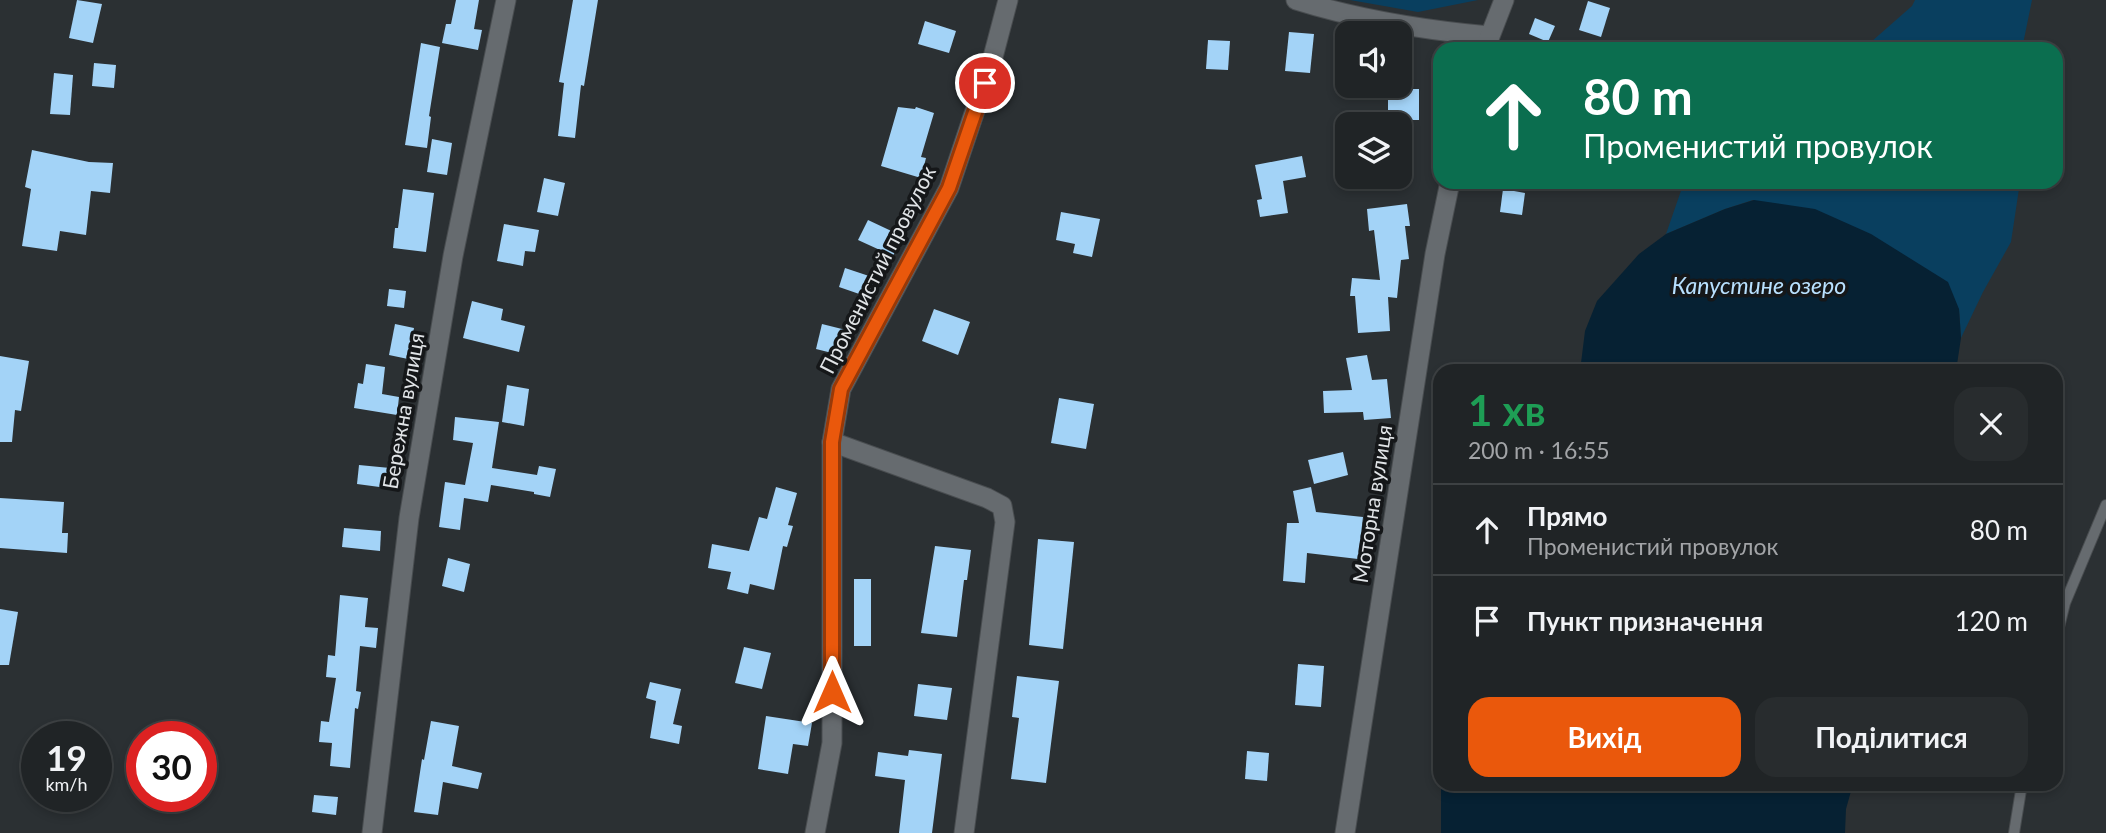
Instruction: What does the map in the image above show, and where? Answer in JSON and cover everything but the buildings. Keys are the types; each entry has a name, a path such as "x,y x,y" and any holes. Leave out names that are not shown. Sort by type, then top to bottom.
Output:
{"street":[{"name":"Бережна вулиця","path":"372,833 409,518 453,256 506,0"},
{"name":"Променистий провулок","path":"815,833 832,743 832,442 841,389 949,188 1009,0"},
{"path":"1296,0 1328,10 1487,42 1504,0"},
{"name":"Моторна вулиця","path":"1345,833 1435,254 1449,189"},
{"path":"832,442 987,498 1002,506 1005,522 964,833"}],"lane":[{"path":"2063,611 2106,505"},
{"path":"2014,833 2021,791"}],"shaded area":[{"path":"1350,0 1478,0 1418,12"},
{"path":"1915,0 2032,0 2023,42 1871,42 1912,6"},
{"path":"1682,189 2019,189 2011,242 1961,338 1959,309 1753,200 1666,234"}],"water":[{"name":"Капустине озеро","path":"1754,200 1815,209 1871,234 1948,282 1959,309 1961,338 1957,364 1581,364 1585,331 1597,301 1639,254 1666,234"},
{"path":"1441,791 1851,791 1846,809 1845,833 1441,833"}],"route":[{"path":"832,692 832,442 841,389 949,188 985,83"}]}
